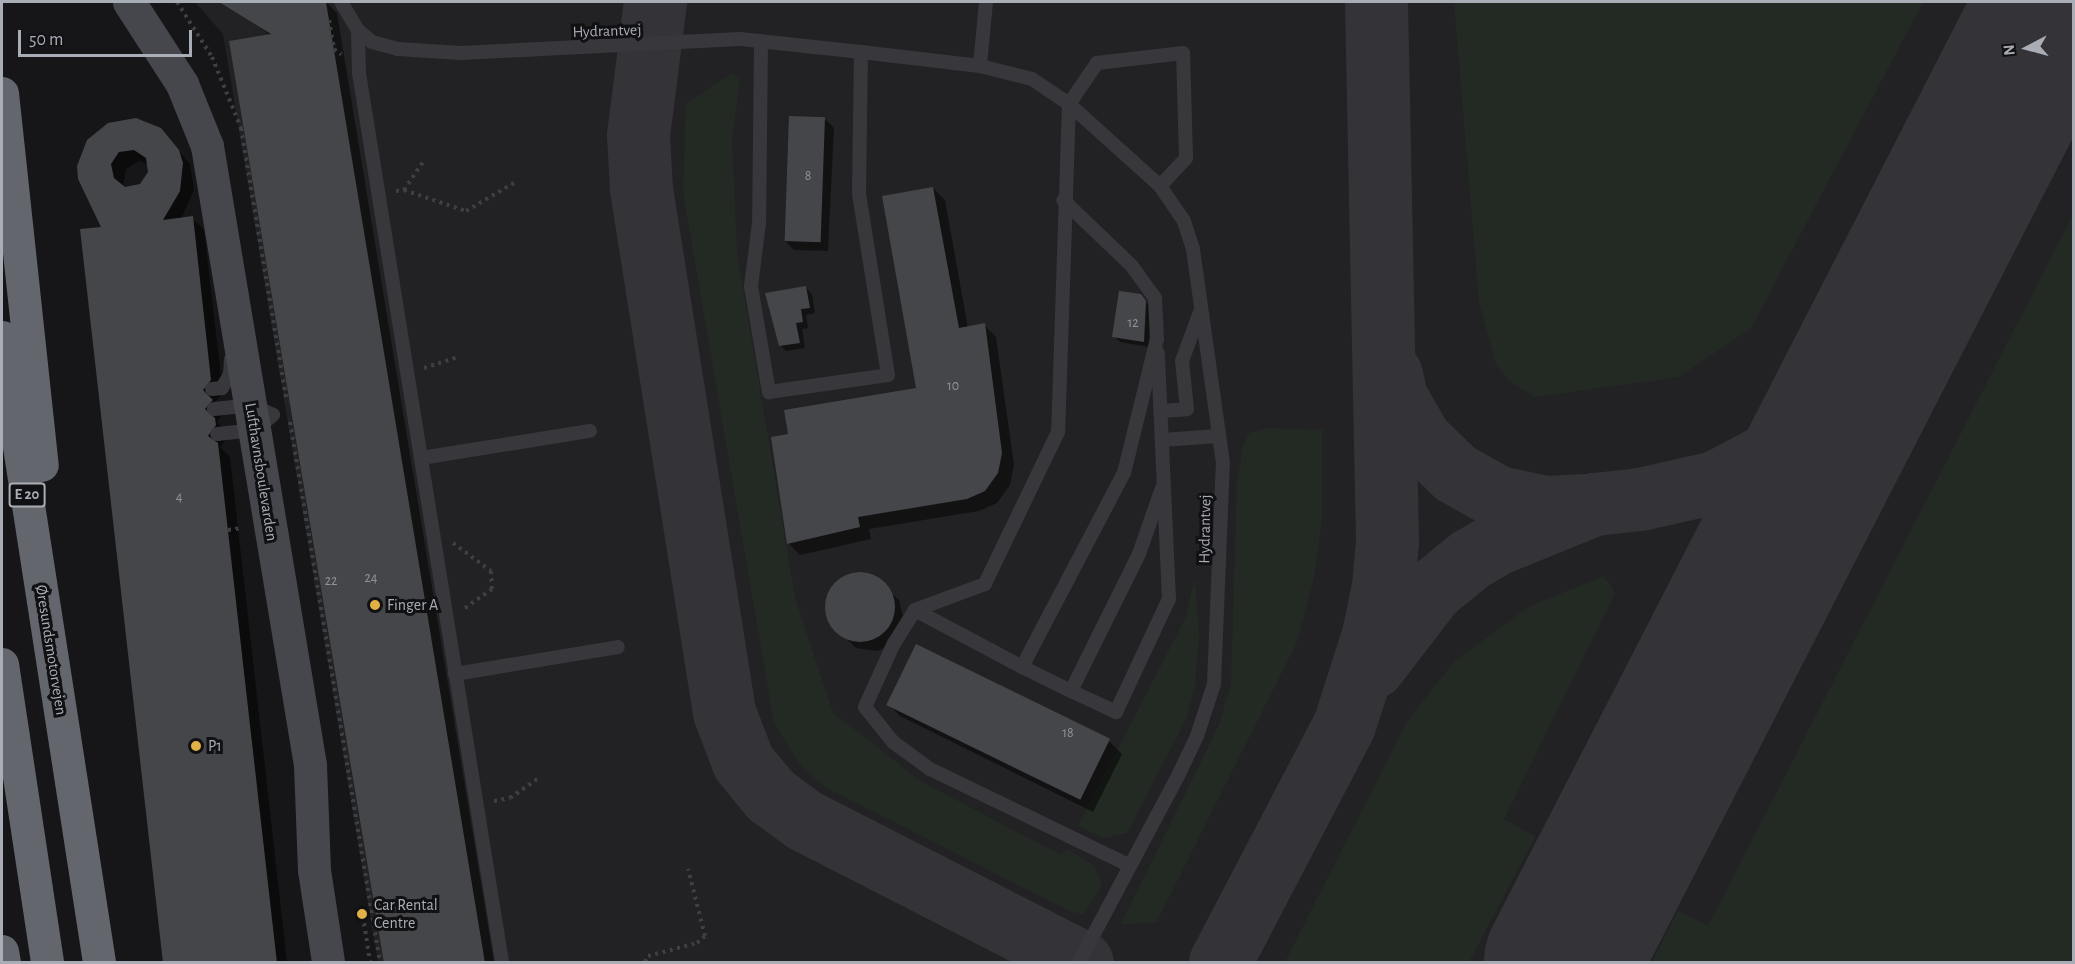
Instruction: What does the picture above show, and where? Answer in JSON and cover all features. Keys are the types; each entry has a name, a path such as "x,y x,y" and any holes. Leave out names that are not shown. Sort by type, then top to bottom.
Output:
{"highway":[{"path":"2,93 42,451 52,652"},
{"name":"Øresundsmotorvejen","path":"2,337 99,963"},
{"path":"2,664 46,963"},
{"path":"2,951 4,963"}],"street":[{"name":"Lufthavnsboulevarden","path":"129,2 197,114 207,146 231,286 332,785 335,887 347,963"},
{"name":"Lufthavnsboulevarden","path":"153,2 202,75 219,114 259,417 310,765 314,870 328,963"}],"lane":[{"path":"341,2 358,30 359,73 502,963"},
{"path":"980,66 986,2"},
{"name":"Hydrantvej","path":"358,30 372,42 398,49 461,53 760,41 980,66 1032,79 1069,104 1160,186 1187,230 1223,463 1214,684 1187,757 1079,963"},
{"path":"760,41 759,223 751,286 769,392 888,375 859,193 861,52"},
{"path":"1129,865 930,769 893,742 866,707 894,643 915,610 985,584 1058,432 1063,200 1069,104 1097,63 1183,53 1186,158 1160,186"},
{"path":"915,610 1022,667 1116,712 1169,599 1155,298 1132,266 1063,200"},
{"path":"212,389 222,388 230,374 225,326 231,286"},
{"path":"1161,411 1187,409 1182,361 1201,310"},
{"path":"1022,667 1124,473 1157,339"},
{"path":"214,409 259,417"},
{"path":"217,434 259,417"},
{"path":"420,459 590,431"},
{"path":"1162,440 1219,436"},
{"path":"1071,691 1139,554 1165,480"},
{"path":"455,674 618,647"}],"path":[{"path":"177,2 212,57 241,128 380,963"},
{"path":"404,190 423,162"},
{"path":"378,193 404,190 466,211 514,183"},
{"path":"432,532 438,532 491,571 492,589 446,617"},
{"path":"476,803 510,798 540,777"},
{"path":"645,963 648,956 697,943 705,936 688,869"},
{"path":"363,916 370,963"}],"shaded area":[{"path":"195,2 2073,2 2073,962 378,962 223,34"},
{"path":"1454,2 1923,2 1751,328 1679,377 1535,397 1512,383 1496,365 1479,301"},
{"path":"732,73 740,79 732,138 737,253 795,598 833,713 922,782 1061,855 1067,849 1094,866 1102,885 1084,914 1072,912 827,788 801,766 774,723 683,192 686,104"},
{"path":"2073,215 2073,962 1652,962 1678,911 1708,926"},
{"path":"1268,428 1322,430 1322,519 1314,577 1297,642 1156,923 1121,924 1219,725 1231,684 1237,483 1243,447 1249,433"},
{"path":"1604,576 1615,593 1504,819 1535,837 1469,962 1285,962 1408,720 1454,662 1530,606"},
{"path":"1195,577 1199,634 1195,685 1186,719 1127,833 1104,838 1078,826 1185,619"}],"building":[{"name":"Finger A","path":"219,2 326,2 485,963 384,963 229,41 271,34"},
{"path":"789,116 825,117 821,242 785,241"},
{"name":"P1","path":"136,118 161,128 179,150 183,163 180,191 163,220 193,216 211,380 203,390 213,400 205,409 215,418 216,425 208,436 218,443 277,963 163,963 80,229 101,227 78,179 77,166 87,140 108,123","holes":["134,150 146,158 148,172 140,184 125,187 114,178 111,164 119,152"]},
{"path":"933,187 959,328 985,323 1002,453 998,473 985,491 967,499 858,517 860,527 787,544 771,437 788,434 784,410 916,388 882,196"},
{"path":"806,286 810,308 801,309 803,322 796,323 800,343 779,346 765,293"},
{"path":"1119,291 1141,294 1146,301 1144,342 1112,337"},
{"path":"867,572 880,578 889,587 893,593 895,607 893,621 885,632 874,640 853,642 835,632 827,621 825,600 835,582 846,574"},
{"path":"916,644 1110,739 1080,800 886,705"}],"taxiway":[{"path":"655,2 638,135 641,189 724,712 743,762 770,795 804,820 1082,962"},
{"path":"1220,962 1344,725 1373,634 1383,586 1387,541 1376,2"},
{"path":"1373,667 1432,590 1470,559 1498,543 1594,504 1640,499 1715,482 1770,453 1808,425 1837,395 1888,326"},
{"path":"1391,374 1396,397 1420,439 1455,473 1498,497 1546,507 1582,505"}],"runway":[{"path":"1562,962 2055,2"}],"place":[{"name":"Finger A","path":"375,605"},
{"name":"P1","path":"196,746"},
{"name":"Car Rental Centre","path":"362,914"}]}
